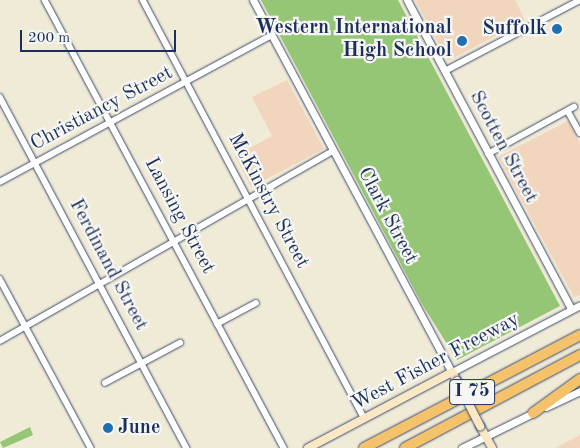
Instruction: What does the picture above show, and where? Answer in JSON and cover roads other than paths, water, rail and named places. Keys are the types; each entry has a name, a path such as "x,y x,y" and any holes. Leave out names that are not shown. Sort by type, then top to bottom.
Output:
{"highway":[{"name":"I 75","path":"364,448 580,336"},
{"name":"I 75","path":"405,448 580,355"},
{"path":"533,413 580,379"}],"main road":[{"name":"Clark Street","path":"452,372 492,448"},
{"name":"West Fisher Freeway","path":"308,448 452,372"}],"street":[{"name":"Lansing Street","path":"45,0 284,448"},
{"name":"McKinstry Street","path":"143,0 364,418"},
{"name":"Clark Street","path":"253,0 452,372"},
{"name":"Scotten Street","path":"407,0 571,310"},
{"path":"444,71 577,1 580,10"},
{"name":"Christiancy Street","path":"0,182 272,36"},
{"name":"Ferdinand Street","path":"0,97 187,448"},
{"path":"488,154 574,107"},
{"path":"568,111 580,132"},
{"path":"0,340 173,240 333,151"},
{"path":"0,278 91,448"},
{"path":"218,324 256,303"},
{"name":"West Fisher Freeway","path":"452,372 580,305"},
{"path":"105,383 180,343"},
{"path":"462,448 580,391"}],"place":[{"name":"Suffolk","path":"557,29"},
{"name":"Western International High School","path":"462,41"},
{"name":"June","path":"108,428"}]}
